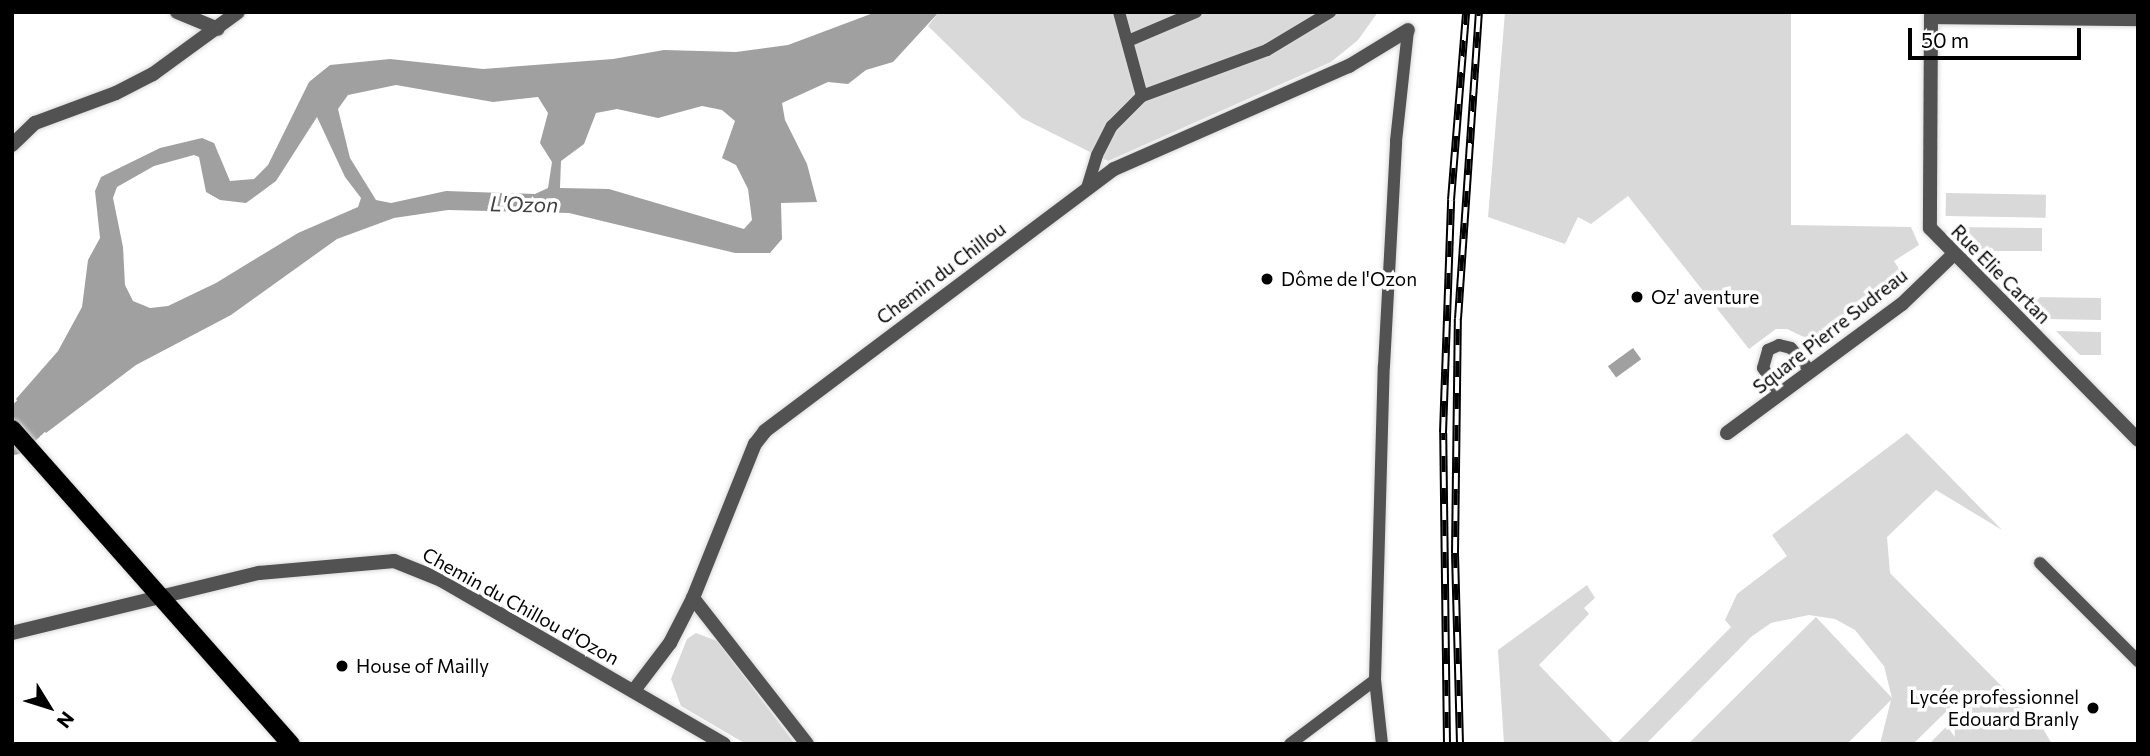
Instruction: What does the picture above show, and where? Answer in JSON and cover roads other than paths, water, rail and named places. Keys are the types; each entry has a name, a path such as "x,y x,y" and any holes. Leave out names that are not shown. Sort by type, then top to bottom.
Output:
{"main road":[{"path":"12,429 292,744"}],"street":[{"path":"177,12 218,29"},
{"path":"12,145 35,122 116,93 218,29 238,12"},
{"path":"1931,15 2138,19"},
{"name":"Rue Elie Cartan","path":"1931,15 1928,222 1954,254 2138,440"},
{"name":"Chemin du Chillou","path":"635,690 670,643 693,598 755,444 765,432 1114,169 1349,66 1408,30"},
{"name":"Square Pierre Sudreau","path":"1727,433 1902,304 1954,254"},
{"name":"Chemin du Chillou d'Ozon","path":"12,633 259,573 394,561 441,580 724,744"},
{"path":"693,598 807,744"}],"lane":[{"path":"1119,12 1142,96"},
{"path":"1128,41 1196,12"},
{"path":"1087,188 1097,155 1112,126 1142,96 1267,50 1330,12"},
{"path":"1382,744 1376,680 1391,225 1408,30"},
{"path":"1780,394 1763,368 1768,350 1779,345 1791,348 1811,372"},
{"path":"2040,563 2138,661"},
{"path":"1290,744 1376,680"}],"water":[{"path":"876,12 939,12 893,62 866,70 848,84 828,82 782,103 785,120 807,164 817,202 781,203 782,239 770,253 735,253 569,213 448,210 394,218 337,239 231,315 136,365 46,433 16,399 58,351 82,307 88,260 100,238 95,191 101,177 160,148 202,138 214,143 230,181 254,179 268,165 309,82 330,65 390,59 483,69 613,59 664,50 736,52 788,45","holes":["396,85 493,102 538,97 548,113 540,143 552,162 548,188 535,194 446,191 391,203 376,200 350,158 338,109 348,95","702,106 722,110 735,121 722,158 736,165 748,189 752,220 744,229 609,189 560,188 561,161 584,144 596,113 617,109 658,118","317,117 345,177 361,198 358,207 298,233 216,283 168,306 150,308 133,301 125,285 123,247 113,198 117,187 154,166 194,155 199,157 206,192 220,200 246,203 276,181"]},
{"path":"1633,348 1641,359 1616,378 1608,366"}],"waterway":[{"name":"L'Ozon","path":"12,434 73,377"}],"railway":[{"path":"1447,744 1443,433 1451,200 1466,12"},
{"path":"1460,744 1455,553 1458,319 1479,12"}],"place":[{"name":"Dôme de l'Ozon","path":"1267,279"},
{"name":"Oz' aventure","path":"1637,297"},
{"name":"House of Mailly","path":"342,666"},
{"name":"Lycée professionnel Edouard Branly","path":"2093,708"}]}
